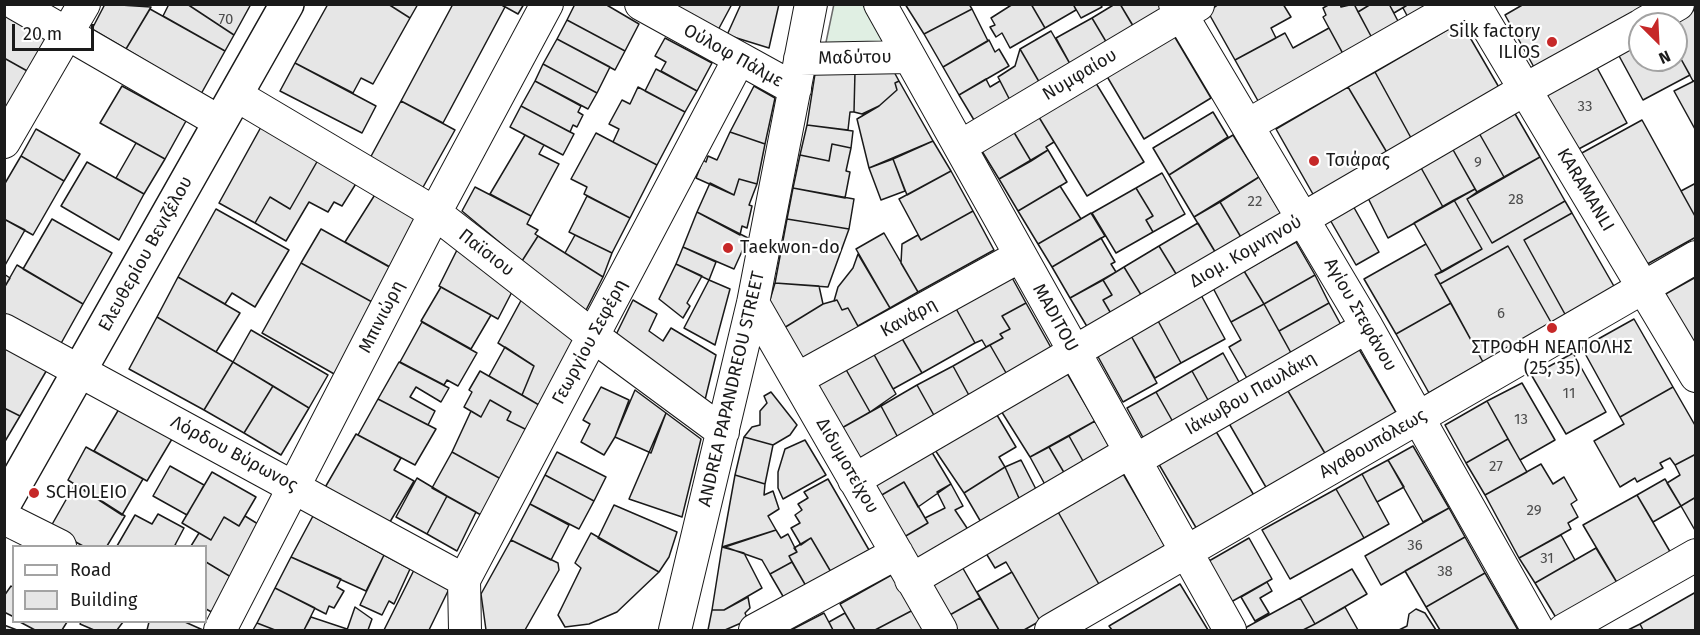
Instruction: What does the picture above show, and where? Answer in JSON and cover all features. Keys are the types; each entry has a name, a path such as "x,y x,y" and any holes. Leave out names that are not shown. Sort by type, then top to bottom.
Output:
{"main road":[{"name":"Ελευθερίου Βενιζέλου","path":"4,504 287,4"}],"street":[{"name":"Παϊσιου","path":"16,4 67,34 228,109 435,213 593,336 723,432"},
{"path":"4,142 84,4"},
{"name":"Μπινιώρη","path":"220,630 435,213 547,4"},
{"name":"Ούλοφ Πάλμε","path":"641,4 795,89"},
{"name":"ANDREA PAPANDREOU STREET","path":"675,630 753,303 811,4"},
{"name":"MADITOU","path":"880,4 1230,630"},
{"path":"1248,125 1460,4"},
{"name":"KARAMANLI","path":"1474,4 1695,376"},
{"name":"Διομ. Κομνηνού","path":"1664,12 1678,4"},
{"name":"Αγίου Στεφάνου","path":"1185,8 1248,125 1419,417 1538,630"},
{"name":"Νυμφαίου","path":"961,146 1185,8"},
{"name":"Διομ. Κομνηνού","path":"854,480 1524,90 1628,32"},
{"name":"Μαδύτου","path":"800,59 909,57"},
{"name":"Γεωργίου Σεφέρη","path":"465,630 464,580 739,59"},
{"name":"Κανάρη","path":"797,379 1020,256"},
{"name":"Αγαθουπόλεως","path":"1051,630 1695,257"},
{"name":"Διδυμοτείχου","path":"753,303 941,630"},
{"name":"Ιάκωβου Παυλάκη","path":"755,630 904,566 1132,456 1367,327"},
{"name":"Λόρδου Βύρωνος","path":"4,330 464,580"},
{"path":"4,518 58,545"},
{"path":"1564,630 1695,555"},
{"path":"207,622 220,630"}],"green space":[{"path":"834,4 863,5 888,46 825,47"}],"building":[{"path":"105,4 151,7 126,49 92,29"},
{"path":"169,4 187,4 234,35 225,51 163,16"},
{"path":"187,4 251,4 234,35"},
{"path":"328,4 388,4 410,18 373,84 361,78 353,93 295,63"},
{"path":"388,4 418,4 410,18"},
{"path":"453,4 500,4 505,7 443,123 401,101"},
{"path":"500,4 524,4 518,14"},
{"path":"575,4 605,4 639,24 625,51 567,20"},
{"path":"672,4 732,4 717,32"},
{"path":"741,4 779,4 769,48 727,35"},
{"path":"905,4 969,4 972,9 924,34"},
{"path":"1013,4 1031,4 1045,28 1010,48 1002,33 996,37 990,27 995,25 991,18"},
{"path":"1031,4 1073,4 1076,10 1045,28"},
{"path":"1073,4 1100,4 1102,7 1081,18"},
{"path":"1115,4 1120,4 1138,34 1111,50 1092,18"},
{"path":"1120,4 1165,4 1173,17 1136,31"},
{"path":"1219,4 1283,4 1291,17 1271,28 1276,38 1235,60 1208,12"},
{"path":"1330,4 1340,4 1341,7 1354,4 1372,38 1343,54 1323,17 1326,15 1323,8"},
{"path":"1354,4 1371,4 1358,12"},
{"path":"1371,4 1389,4 1399,23 1372,38 1358,12"},
{"path":"1389,4 1409,4 1394,13"},
{"path":"1409,4 1442,4 1411,23 1403,8"},
{"name":"Silk factory ILIOS","path":"1524,4 1650,4 1636,12 1628,12 1628,16 1535,69 1505,15"},
{"path":"150,9 225,51 201,94 126,49"},
{"path":"972,9 988,41 943,67 924,34"},
{"path":"1696,9 1696,80 1693,81 1688,72 1688,13"},
{"path":"4,10 50,36 29,72 4,58"},
{"path":"1092,18 1111,50 1074,71 1056,38"},
{"path":"567,20 625,51 615,70 557,39"},
{"path":"1461,22 1504,96 1416,147 1375,72"},
{"path":"1329,28 1347,61 1262,108 1235,60 1285,33 1293,48"},
{"path":"1170,29 1211,98 1144,139 1102,68"},
{"path":"1051,31 1074,71 1045,92 1020,49"},
{"path":"665,38 712,63 697,91 661,71 666,62 655,56"},
{"path":"557,39 610,67 597,93 543,64"},
{"path":"989,40 995,52 999,49 1009,66 959,95 943,67"},
{"path":"1628,48 1628,72 1688,71 1690,75 1643,100 1618,54"},
{"path":"1020,49 1045,92 1015,110 998,77 1015,66"},
{"path":"4,58 29,72 8,110 4,108"},
{"path":"295,63 376,106 362,133 280,91"},
{"path":"543,64 597,93 588,109 535,81"},
{"path":"1595,64 1627,123 1575,151 1544,92"},
{"path":"656,69 697,91 685,112 645,91"},
{"path":"893,70 899,81 895,83 897,90 879,106 862,114 854,112 855,71"},
{"path":"855,71 854,112 850,112 848,130 807,125 815,74"},
{"path":"1375,72 1416,147 1392,161 1348,87"},
{"path":"1091,75 1144,162 1087,196 1034,109"},
{"path":"986,79 990,87 1000,81 1015,110 980,130 959,95"},
{"path":"1696,80 1696,131 1674,91"},
{"path":"535,81 581,106 578,112 583,115 577,127 573,125 570,132 521,106"},
{"path":"899,81 933,141 869,168 857,119 879,106 897,90 895,83"},
{"path":"122,86 186,121 165,159 100,123"},
{"path":"754,86 775,98 765,144 730,132"},
{"path":"638,87 685,112 657,165 613,142 619,129 609,124 622,100 630,104"},
{"path":"1348,87 1392,161 1318,203 1276,129"},
{"path":"401,101 455,130 422,189 369,160"},
{"path":"521,106 574,134 563,155 510,127"},
{"path":"1034,109 1054,142 1046,147 1048,150 1031,161 1009,124"},
{"path":"1213,112 1228,137 1169,175 1153,148"},
{"path":"1514,112 1540,157 1504,177 1479,133"},
{"path":"1642,120 1696,218 1696,237 1642,267 1580,154"},
{"path":"1009,124 1031,161 999,179 977,143"},
{"path":"807,125 853,131 851,148 832,144 829,161 800,155"},
{"path":"261,127 318,160 290,209 270,197 255,223 219,203"},
{"path":"36,129 80,154 64,181 21,156"},
{"path":"730,132 765,144 757,184 739,179 734,195 696,178 703,160 706,162 708,156 717,160"},
{"path":"596,133 657,165 630,218 584,194 587,187 571,179"},
{"path":"1479,133 1504,177 1477,192 1452,148"},
{"path":"525,135 544,145 539,154 559,164 531,216 490,194"},
{"path":"1233,135 1259,177 1194,217 1169,175"},
{"path":"933,141 951,171 907,195 893,159"},
{"path":"136,143 165,159 144,194 116,178"},
{"path":"832,144 851,148 846,171 850,172 845,198 793,188 800,155 829,161"},
{"path":"1452,148 1475,189 1443,207 1420,166"},
{"path":"1048,150 1067,182 1018,211 999,179"},
{"path":"21,156 64,181 33,235 4,219 4,185"},
{"path":"1540,157 1565,201 1492,243 1467,199"},
{"path":"893,159 905,191 881,200 869,168"},
{"path":"318,160 357,182 342,206 334,202 328,212 309,202 286,241 255,223 270,197 290,209"},
{"path":"87,162 144,194 119,240 61,206"},
{"path":"1420,166 1443,207 1388,238 1367,196"},
{"path":"951,171 973,211 921,240 899,199"},
{"path":"1162,173 1185,214 1153,232 1146,220 1153,216 1136,188"},
{"path":"1259,177 1285,220 1245,244 1220,202"},
{"path":"739,179 757,184 749,205 752,206 747,228 742,226 740,235 697,212 710,183 734,195"},
{"path":"1696,183 1696,218 1681,191"},
{"path":"1060,186 1081,219 1038,244 1018,211"},
{"path":"475,187 531,216 527,224 538,230 535,234 538,236 522,261 462,211"},
{"path":"793,188 854,199 849,229 787,219"},
{"path":"1136,188 1153,216 1146,220 1153,232 1116,253 1092,213"},
{"path":"1475,189 1477,192 1467,199 1492,243 1565,201 1572,213 1524,240 1566,316 1552,324 1508,246 1440,284 1435,275 1482,249 1454,200"},
{"path":"376,193 419,217 390,267 345,242"},
{"path":"587,196 630,218 612,253 569,232"},
{"path":"1454,200 1482,249 1442,272 1414,223"},
{"path":"1220,202 1245,244 1220,260 1194,217"},
{"path":"1352,204 1379,252 1356,265 1329,218"},
{"path":"216,209 289,250 255,307 232,293 225,304 178,277"},
{"path":"973,211 994,250 918,292 901,263 902,244 918,235 921,240"},
{"path":"697,212 748,238 734,269 683,247"},
{"path":"1091,213 1105,236 1052,267 1038,244"},
{"path":"1572,213 1615,288 1566,316 1524,240"},
{"path":"4,219 25,230 4,267"},
{"path":"52,219 112,253 83,304 23,269"},
{"path":"787,219 849,229 828,287 775,283"},
{"path":"1198,223 1220,260 1181,282 1159,246"},
{"path":"321,229 402,274 383,308 301,263"},
{"path":"884,233 918,292 890,308 856,249"},
{"path":"575,235 612,253 603,277 565,253"},
{"path":"538,236 603,277 584,314 522,261"},
{"path":"1101,238 1115,262 1111,264 1116,272 1070,298 1052,267"},
{"path":"461,242 514,288 498,319 439,286"},
{"path":"1296,242 1315,275 1264,304 1244,271"},
{"path":"1426,244 1442,272 1435,275 1451,303 1396,334 1364,279"},
{"path":"1159,246 1181,282 1146,303 1124,267"},
{"path":"1508,246 1552,324 1483,362 1440,284"},
{"path":"683,247 716,262 709,280 676,264"},
{"path":"858,254 890,308 858,326 848,308 842,310 837,300 834,301 838,287 853,268"},
{"path":"301,263 383,308 343,379 262,333"},
{"path":"676,264 702,276 687,303 690,306 683,318 659,299"},
{"path":"17,265 83,304 59,347 4,315 4,288"},
{"path":"1124,267 1146,303 1116,322 1103,300 1112,295 1103,280"},
{"path":"1244,271 1264,304 1231,322 1213,288"},
{"path":"4,274 10,278 4,288"},
{"path":"1010,274 1026,303 1002,316 1010,329 1000,334 1003,338 986,347 982,340 975,343 954,305"},
{"path":"1315,275 1329,303 1279,331 1264,304"},
{"path":"178,277 240,313 216,352 157,317"},
{"path":"1696,277 1696,356 1662,296"},
{"path":"709,280 730,289 715,345 684,328"},
{"path":"1103,280 1112,295 1103,300 1116,322 1092,335 1070,298"},
{"path":"775,283 819,286 823,304 779,331 767,310"},
{"path":"441,287 491,315 471,349 421,321"},
{"path":"524,295 574,340 539,405 522,395 534,366 498,343"},
{"path":"1201,295 1225,339 1181,363 1157,319"},
{"path":"633,300 657,314 649,331 663,341 671,328 716,355 704,404 611,345"},
{"path":"837,300 842,310 848,308 860,330 798,364 779,331 823,304"},
{"path":"1026,303 1054,353 1009,378 990,345 1003,338 1000,334 1010,329 1002,316"},
{"path":"1329,303 1346,334 1296,362 1279,331"},
{"path":"1451,303 1483,362 1429,393 1396,334"},
{"path":"1264,304 1296,362 1252,387 1229,347 1241,340 1231,322"},
{"path":"954,305 975,343 922,373 900,335"},
{"path":"157,317 233,362 204,410 129,369"},
{"path":"1157,319 1181,363 1155,378 1130,334"},
{"path":"1634,319 1673,387 1620,417 1582,348"},
{"path":"422,322 477,353 458,386 447,380 444,385 400,362"},
{"path":"251,330 328,375 309,408 233,362"},
{"path":"1130,334 1157,383 1123,402 1096,353"},
{"path":"900,335 922,373 893,389 872,351"},
{"path":"4,344 48,368 20,416 4,408"},
{"path":"1356,344 1397,414 1326,455 1285,386"},
{"path":"990,345 1009,378 971,399 953,366"},
{"path":"505,347 534,366 522,395 489,376"},
{"path":"872,351 896,394 870,412 844,366"},
{"path":"1223,353 1244,391 1213,409 1192,371"},
{"path":"1573,353 1606,412 1566,434 1532,376"},
{"path":"233,362 273,386 244,433 204,410"},
{"path":"399,362 449,388 441,402 416,387 410,397 435,411 428,425 378,399"},
{"path":"844,366 870,412 840,429 814,383"},
{"path":"953,366 971,399 936,419 917,385"},
{"path":"1064,368 1095,421 1030,457 998,406"},
{"path":"480,371 539,405 527,430 507,420 511,412 490,400 481,417 464,407 472,392 469,390"},
{"path":"1192,371 1213,409 1177,429 1156,392"},
{"path":"1522,383 1555,440 1520,460 1487,401"},
{"path":"917,385 940,426 903,447 881,406"},
{"path":"273,386 309,408 281,455 244,433"},
{"path":"1285,386 1326,455 1267,489 1227,420"},
{"path":"601,387 629,400 615,437 604,455 581,442 590,424 583,420"},
{"path":"1673,387 1696,427 1696,454 1675,465 1670,458 1660,463 1663,468 1637,482 1635,478 1620,487 1594,441 1624,424 1620,417"},
{"path":"635,390 666,413 651,453 615,437"},
{"path":"771,392 797,425 790,435 773,445 744,437 752,427 760,425 760,411 767,403 764,396"},
{"path":"1156,392 1177,429 1147,445 1127,408"},
{"path":"378,399 436,429 415,465 358,435"},
{"path":"490,400 511,412 507,420 527,430 501,479 452,452 471,411 481,417"},
{"path":"1487,401 1508,439 1466,463 1445,425"},
{"path":"881,406 903,447 862,470 840,429"},
{"path":"4,408 20,416 4,443"},
{"path":"119,409 172,439 147,481 94,451"},
{"path":"994,410 1016,447 999,457 1005,467 964,493 933,447"},
{"path":"666,413 701,439 682,517 629,499"},
{"path":"1095,421 1114,456 1088,470 1069,436"},
{"path":"1214,428 1255,497 1198,531 1157,461"},
{"path":"356,434 401,458 394,470 414,481 387,527 323,491"},
{"path":"1069,436 1088,470 1069,481 1049,447"},
{"path":"744,437 773,445 765,484 735,475"},
{"path":"1508,439 1527,472 1485,495 1466,463"},
{"path":"805,440 826,475 783,499 778,488 778,472 785,449"},
{"path":"1413,446 1449,508 1423,522 1388,460"},
{"path":"86,447 143,479 122,515 68,480"},
{"path":"1049,447 1069,481 1049,492 1030,457"},
{"path":"930,449 951,484 918,507 904,482 880,496 871,482"},
{"path":"452,452 501,479 481,515 432,488"},
{"path":"557,452 606,477 594,501 545,475"},
{"path":"1696,454 1696,497 1681,506 1667,483 1680,475 1675,465"},
{"path":"1021,460 1040,497 1023,507 1005,467"},
{"path":"1388,460 1404,487 1377,502 1362,474"},
{"path":"1541,464 1553,484 1564,477 1577,500 1571,504 1578,517 1568,523 1571,529 1519,558 1485,495"},
{"path":"1118,465 1166,548 1100,586 1053,503"},
{"path":"170,466 204,485 187,515 153,496"},
{"path":"1005,467 1023,507 985,529 964,493"},
{"path":"212,472 256,497 239,526 224,517 211,540 182,523"},
{"path":"1362,474 1389,524 1364,538 1336,489"},
{"path":"545,475 594,501 579,529 530,504"},
{"path":"735,475 765,484 764,495 773,491 779,509 768,516 776,530 722,547"},
{"path":"417,478 447,496 427,534 396,517"},
{"path":"828,479 869,550 831,572 811,538 801,545 791,528 800,523 795,515 802,510 798,504 808,498 804,492"},
{"path":"1665,479 1681,506 1653,522 1637,495"},
{"path":"904,482 928,523 904,537 880,496"},
{"path":"75,484 125,516 108,545 81,545 50,528"},
{"path":"951,484 963,506 955,510 973,537 920,565 904,537 928,523 925,518 945,508 937,492"},
{"path":"1336,489 1364,538 1290,579 1262,530"},
{"path":"1637,495 1672,555 1619,586 1583,525"},
{"path":"447,496 476,512 457,551 427,534"},
{"path":"1696,497 1696,532 1681,506"},
{"path":"1053,503 1100,586 1040,621 1006,562 995,568 981,545"},
{"path":"530,504 569,525 551,560 511,540"},
{"path":"614,505 677,532 669,557 659,572 598,538"},
{"path":"1449,508 1465,537 1381,585 1365,556"},
{"path":"158,514 184,528 175,545 118,545 135,515 152,524"},
{"path":"245,516 266,529 236,580 207,563 207,545 192,545 199,533 211,540 224,517 239,526"},
{"path":"313,516 384,555 366,591 291,557"},
{"path":"776,530 781,538 788,534 797,552 789,556 792,562 770,574 762,560 725,547"},
{"path":"591,533 659,572 617,612 589,624 565,627 558,615 581,568 575,563"},
{"path":"1561,535 1575,560 1535,583 1519,558"},
{"path":"1465,537 1485,573 1426,607 1405,571"},
{"path":"811,538 831,572 806,586 789,556 797,552 794,548"},
{"path":"1249,538 1272,579 1231,602 1209,561"},
{"path":"511,540 558,563 559,570 525,630 486,630 481,594"},
{"path":"722,547 744,553 762,588 724,610 712,610"},
{"path":"1596,548 1619,586 1558,621 1535,583"},
{"path":"384,555 410,569 394,604 389,601 382,615 360,605"},
{"path":"291,557 341,579 337,587 344,591 334,608 329,606 326,614 275,588"},
{"path":"957,558 980,598 948,616 925,577"},
{"path":"792,562 806,586 784,598 770,574"},
{"path":"207,563 236,580 217,615 207,610"},
{"path":"1352,569 1367,594 1315,624 1300,598"},
{"path":"414,570 449,589 429,630 384,630"},
{"path":"1012,572 1040,621 1024,630 999,630 977,592"},
{"path":"895,573 915,609 875,630 855,630 840,604"},
{"path":"1485,573 1518,630 1440,630 1426,607"},
{"path":"1267,582 1272,591 1260,598 1269,613 1255,621 1241,597"},
{"path":"1180,584 1208,630 1112,630 1109,626"},
{"path":"12,587 12,616 4,612 4,596"},
{"path":"275,588 315,608 304,630 275,630 257,623"},
{"path":"1696,592 1696,630 1643,630 1640,624"},
{"path":"748,597 750,608 745,613 748,620 725,630 708,630 712,610 724,610"},
{"path":"980,598 999,630 956,630 948,616"},
{"path":"1300,598 1315,624 1303,630 1247,630 1245,628"},
{"path":"355,607 372,619 368,630 347,630"},
{"path":"1345,607 1358,630 1303,630 1315,624"},
{"path":"915,609 928,630 875,630"},
{"path":"1416,609 1425,613 1436,630 1399,630 1407,626 1409,614"},
{"path":"824,613 833,630 791,630"},
{"path":"845,613 855,630 833,630 829,622"},
{"path":"311,617 347,629 347,630 304,630"},
{"path":"22,623 66,623 62,630 35,630"},
{"path":"122,623 117,630 94,630 80,624"},
{"path":"149,623 187,623 203,630 147,630"},
{"path":"257,623 275,630 253,630"},
{"path":"1640,624 1643,630 1628,630"},
{"path":"4,625 17,630 4,630"}],"place":[{"name":"Silk factory ILIOS","path":"1552,42"},
{"name":"Τσιάρας","path":"1314,161"},
{"name":"Taekwon-do","path":"728,248"},
{"name":"ΣΤΡΟΦΗ ΝΕΑΠΟΛΗΣ (25, 35)","path":"1552,328"},
{"name":"SCHOLEIO","path":"34,493"}]}
